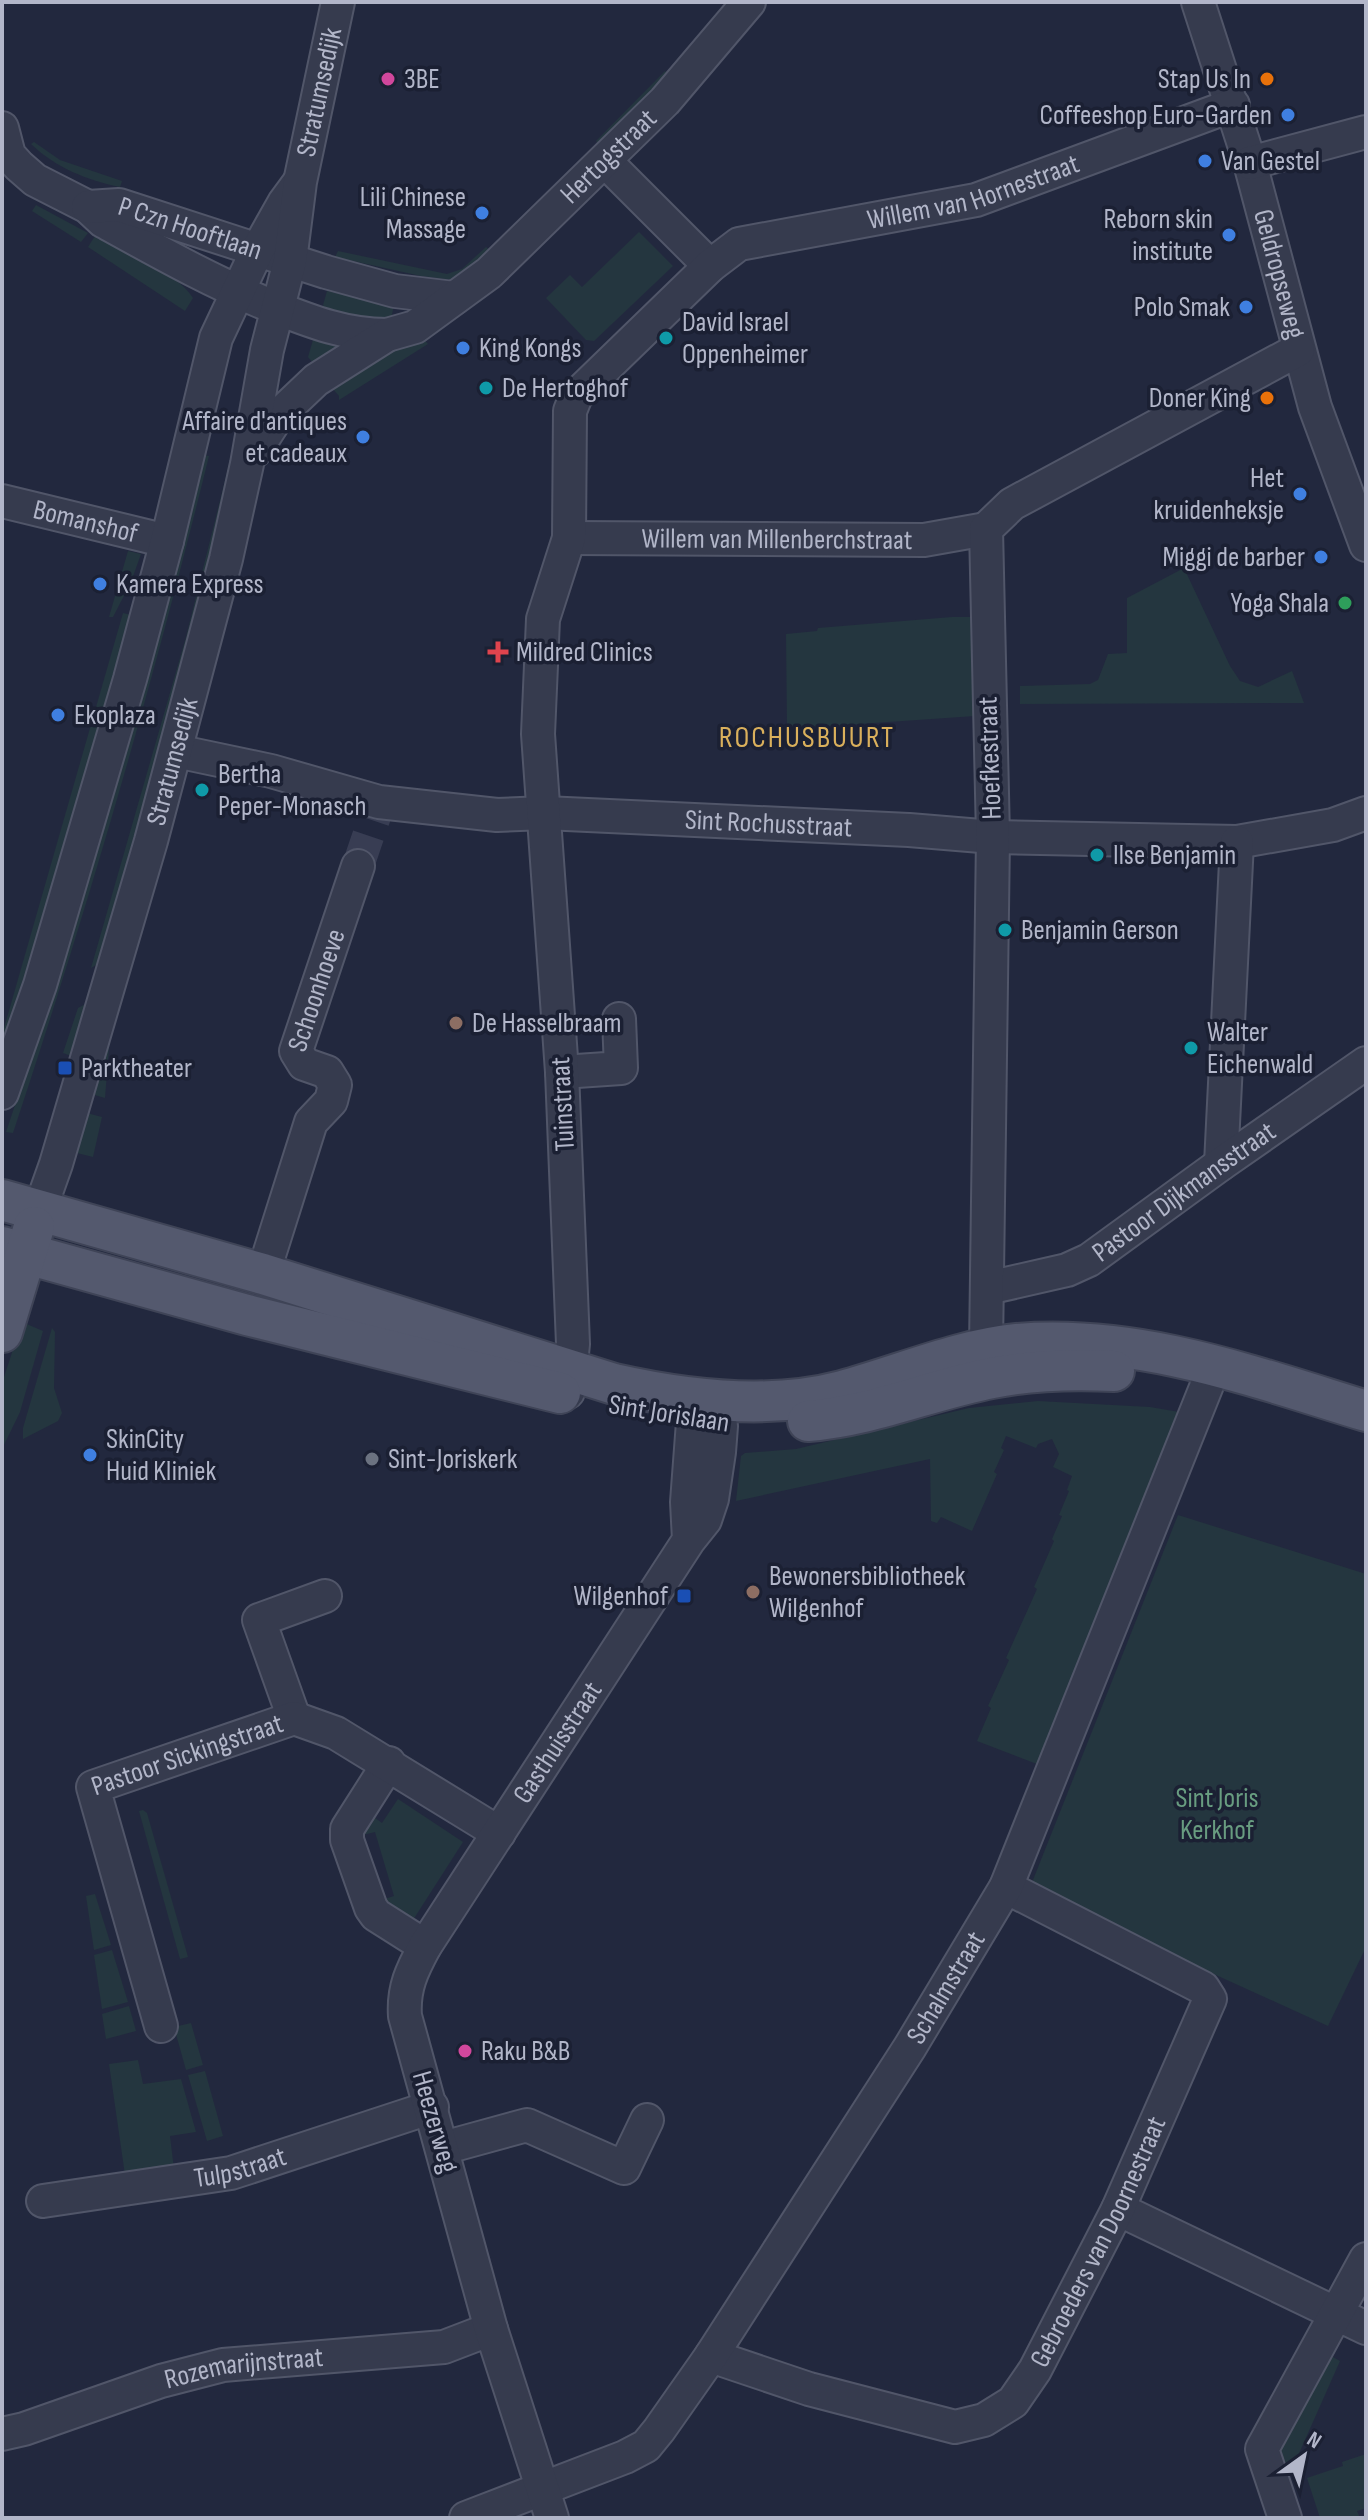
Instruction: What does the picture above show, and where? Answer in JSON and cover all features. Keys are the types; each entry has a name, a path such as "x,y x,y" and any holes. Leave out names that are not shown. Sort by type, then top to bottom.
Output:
{"main road":[{"name":"Sint Jorislaan","path":"2,1200 263,1274 570,1383"},
{"name":"Stratumsedijk","path":"2,1332 14,1250 39,1212"},
{"name":"Sint Jorislaan","path":"14,1250 247,1315 570,1383 643,1391 708,1417 812,1421 862,1414 993,1378 1054,1371 1118,1371 1207,1385 1366,1432"},
{"name":"Sint Jorislaan","path":"708,1417 840,1392 986,1348 1087,1342 1208,1363 1366,1411"}],"street":[{"name":"Stratumsedijk","path":"39,1212 94,1038 176,751 226,559 290,261 300,182 338,2"},
{"name":"Hertogstraat","path":"236,292 321,326 366,335 387,335 415,327 489,273 605,161 693,72 749,2"},
{"name":"Geldropseweg","path":"1198,2 1250,163 1298,350 1324,436 1366,545"},
{"name":"Willem van Hornestraat","path":"569,538 570,411 576,396 710,266 739,244 976,200 1233,105"},
{"path":"1250,163 1366,132"},
{"name":"P Czn Hooftlaan","path":"4,147 35,180 88,207 103,221 236,292"},
{"path":"605,161 710,266"},
{"name":"Stratumsedijk","path":"2,1093 40,985 167,541 216,338 257,251 284,203 300,182"},
{"name":"P Czn Hooftlaan","path":"88,207 119,205 290,261"},
{"path":"290,261 395,291 454,298"},
{"name":"Hertogstraat","path":"247,464 277,417 316,380 387,335"},
{"path":"986,529 1012,504 1298,350"},
{"name":"Bomanshof","path":"2,501 167,541"},
{"name":"Willem van Millenberchstraat","path":"569,538 924,540 986,529"},
{"name":"Hoefkestraat","path":"986,529 993,837 986,1348"},
{"name":"Tuinstraat","path":"569,538 543,619 538,734 562,1072 573,1344 570,1383"},
{"name":"Sint Rochusstraat","path":"176,751 271,771 377,809 497,815 545,813 909,830 993,837 1237,842 1333,825 1366,813"},
{"path":"1221,1164 1237,842"},
{"name":"Schoonhoeve","path":"263,1274 311,1122 331,1101 335,1085 327,1072 304,1064 296,1051 358,866"},
{"path":"562,1072 621,1068 619,1019"},
{"name":"Pastoor Dijkmansstraat","path":"988,1288 1067,1270 1089,1260 1366,1063"},
{"name":"Schalmstraat","path":"466,2518 548,2503 646,2446 711,2356 910,2047 1006,1887 1207,1385"},
{"name":"Gasthuisstraat","path":"425,1946 689,1540 687,1502 708,1417"},
{"path":"294,1718 259,1620 325,1596"},
{"name":"Pastoor Sickingstraat","path":"161,2026 93,1787 294,1718 336,1733 499,1833"},
{"path":"389,1763 347,1829 347,1840 376,1915 425,1946"},
{"name":"Gebroeders van Doornestraat","path":"711,2356 809,2389 955,2427 984,2420 1013,2402 1035,2370 1118,2209 1210,1999 1203,1988 1006,1887"},
{"name":"Heezerweg","path":"425,1946 406,1984 405,2016 491,2329 548,2503"},
{"name":"Tulpstraat","path":"43,2201 231,2173 432,2107"},
{"path":"443,2148 527,2125 624,2168 647,2120"},
{"path":"1118,2209 1352,2320"},
{"path":"1285,2518 1262,2449 1352,2320 1366,2259"},
{"name":"Rozemarijnstraat","path":"3,2434 161,2381 223,2365 444,2347 491,2329"}],"green space":[{"path":"665,71 671,78 603,148 596,141"},
{"path":"34,142 60,160 122,181 120,187 84,177 61,166 31,144"},
{"path":"36,205 88,233 81,242 32,211"},
{"path":"639,232 673,266 594,341 586,340 546,298 570,275 582,287"},
{"path":"95,236 148,262 185,288 193,298 185,311 88,247"},
{"path":"486,247 493,253 453,280 335,257 338,251 447,274 462,269"},
{"path":"327,291 394,305 391,319 370,323 320,316"},
{"path":"315,333 347,343 313,363 308,357"},
{"path":"420,335 428,344 339,400 328,383"},
{"path":"254,364 260,365 106,959 91,968 186,637"},
{"path":"198,454 209,456 142,712 93,881 13,1133 6,1132 78,916 96,834"},
{"path":"128,551 141,554 131,582 113,617 109,617"},
{"path":"1184,568 1240,681 1258,687 1292,671 1304,703 1020,704 1020,686 1090,684 1098,680 1108,654 1127,653 1127,598"},
{"path":"123,613 135,616 71,835 2,1043 2,1035"},
{"path":"976,617 975,716 787,729 786,634 817,631 818,628"},
{"path":"95,999 77,1058 63,1053 78,1008"},
{"path":"110,1035 105,1098 88,1093"},
{"path":"83,1112 102,1117 93,1157 73,1152"},
{"path":"22,1322 43,1331 20,1412 2,1449 2,1383"},
{"path":"52,1328 55,1332 54,1388 62,1413 58,1421 23,1439 23,1428"},
{"path":"1038,1401 1150,1407 1185,1413 1042,1766 977,1741 991,1708 988,1706 1009,1660 1006,1658 1037,1589 1034,1587 1054,1541 1052,1539 1062,1516 1059,1515 1069,1491 1072,1476 1053,1467 1059,1454 1052,1439 1038,1444 1036,1448 1006,1436 1001,1448 1004,1450 994,1472 997,1474 972,1531 941,1517 937,1523 931,1521 930,1459 736,1501 741,1456 745,1453 796,1449 969,1408"},
{"name":"Sint Joris Kerkhof","path":"1178,1515 1366,1574 1366,1947 1328,2026 1029,1890"},
{"path":"398,1799 463,1842 413,1920 378,1901 394,1896 375,1832 359,1836 371,1815 382,1823"},
{"path":"139,1811 147,1813 188,1957 180,1959"},
{"path":"95,1894 111,1945 94,1950 86,1896"},
{"path":"112,1950 128,2002 102,2009 94,1955"},
{"path":"129,2006 136,2031 106,2039 102,2014"},
{"path":"191,2023 203,2065 186,2070 174,2027"},
{"path":"138,2060 143,2084 181,2079 196,2132 170,2136 174,2169 125,2175 109,2064"},
{"path":"205,2071 223,2136 207,2141 188,2075"},
{"path":"1324,2352 1340,2361 1293,2467 1270,2452"},
{"path":"1366,2454 1366,2508 1357,2511 1360,2518 1320,2518 1307,2478 1343,2466 1342,2462"}],"tunnel":[{"path":"358,866 375,816"}],"place":[{"name":"3BE","path":"388,79"},
{"name":"Stap Us In","path":"1267,79"},
{"name":"Coffeeshop Euro-Garden","path":"1288,115"},
{"name":"Van Gestel","path":"1205,161"},
{"name":"Lili Chinese Massage","path":"482,213"},
{"name":"Reborn skin institute","path":"1229,235"},
{"name":"Polo Smak","path":"1246,307"},
{"name":"David Israel Oppenheimer","path":"666,338"},
{"name":"King Kongs","path":"463,348"},
{"name":"De Hertoghof","path":"486,388"},
{"name":"Doner King","path":"1267,398"},
{"name":"Affaire d'antiques et cadeaux","path":"363,437"},
{"name":"Het kruidenheksje","path":"1300,494"},
{"name":"Miggi de barber","path":"1321,557"},
{"name":"Kamera Express","path":"100,584"},
{"name":"Yoga Shala","path":"1345,603"},
{"name":"Mildred Clinics","path":"498,652"},
{"name":"Ekoplaza","path":"58,715"},
{"name":"Bertha Peper-Monasch","path":"202,790"},
{"name":"Ilse Benjamin","path":"1097,855"},
{"name":"Benjamin Gerson","path":"1005,930"},
{"name":"De Hasselbraam","path":"456,1023"},
{"name":"Walter Eichenwald","path":"1191,1048"},
{"name":"Parktheater","path":"65,1068"},
{"name":"SkinCity Huid Kliniek","path":"90,1455"},
{"name":"Sint-Joriskerk","path":"372,1459"},
{"name":"Bewonersbibliotheek Wilgenhof","path":"753,1592"},
{"name":"Wilgenhof","path":"684,1596"},
{"name":"Raku B&B","path":"465,2051"}],"district":[{"name":"ROCHUSBUURT","path":"807,738"}]}
